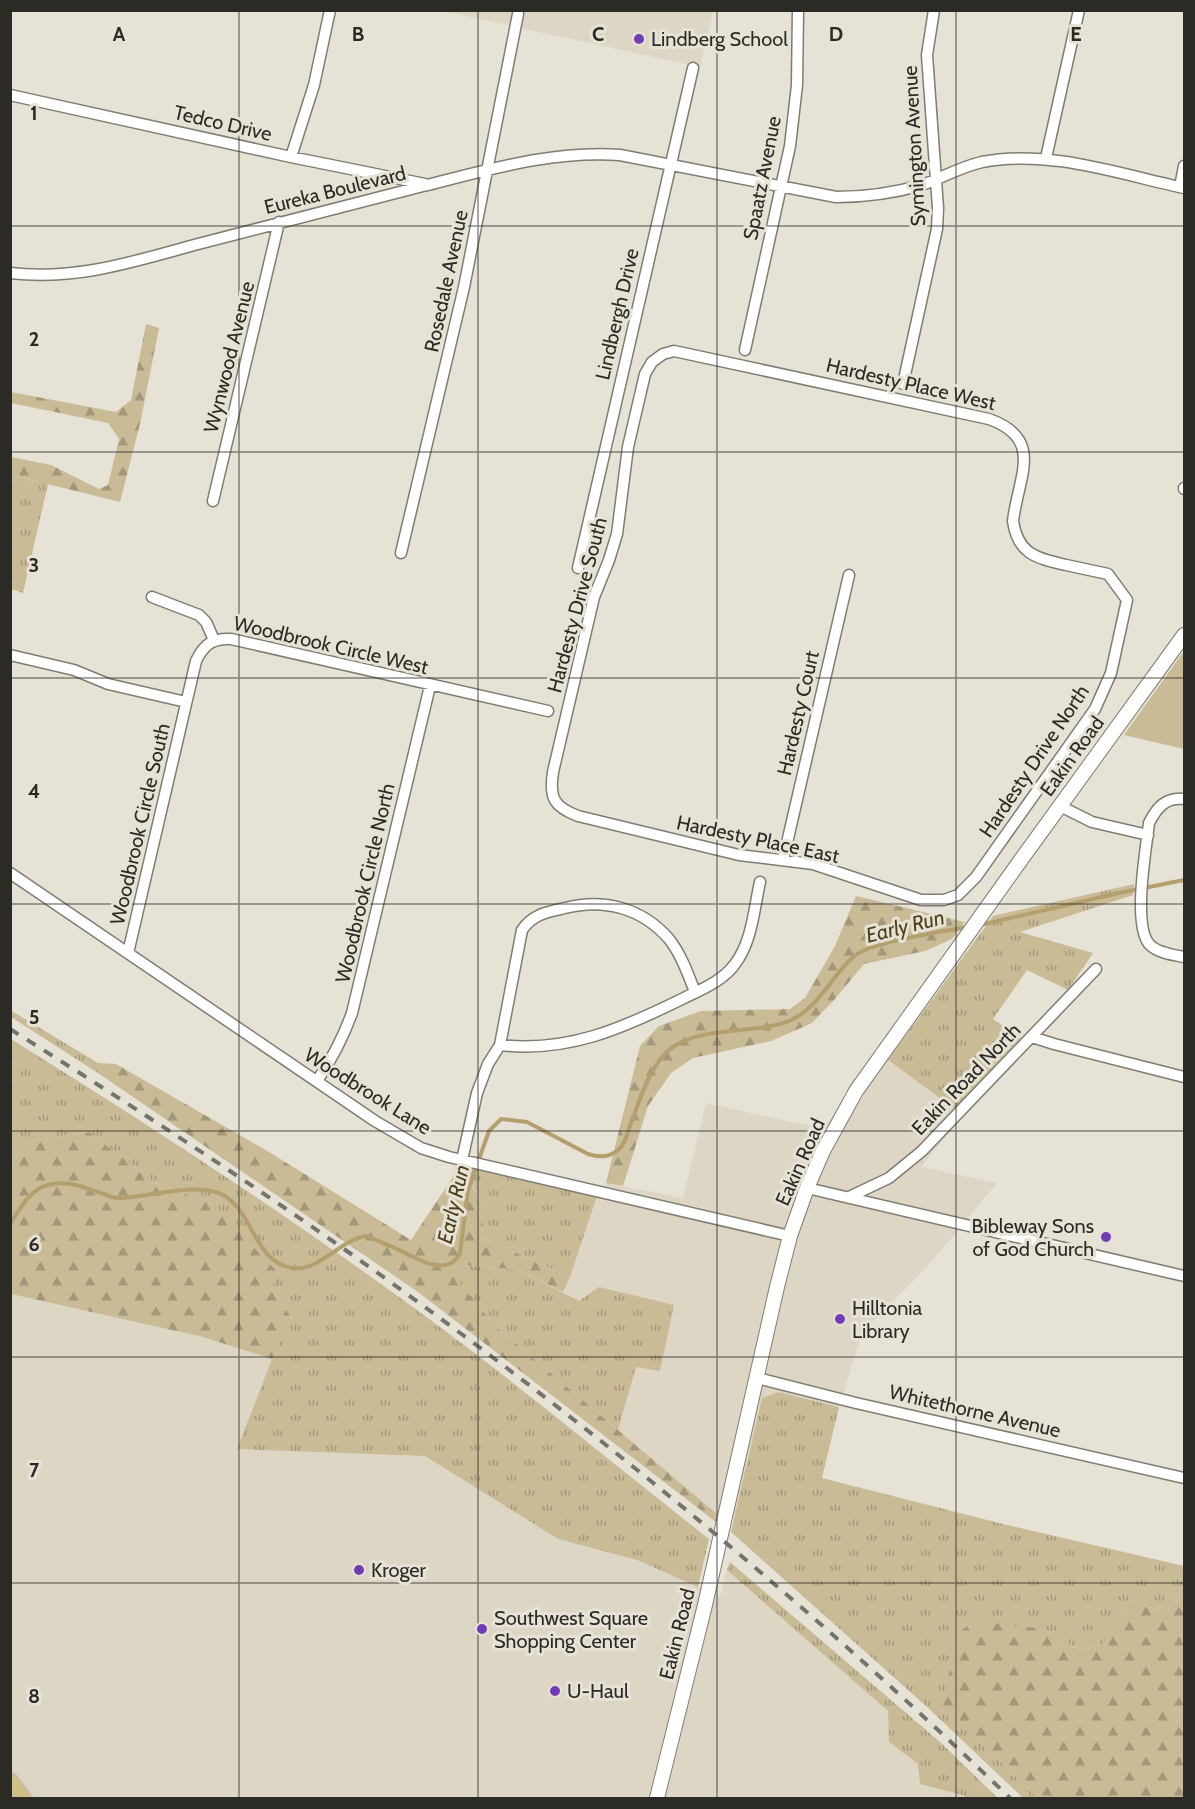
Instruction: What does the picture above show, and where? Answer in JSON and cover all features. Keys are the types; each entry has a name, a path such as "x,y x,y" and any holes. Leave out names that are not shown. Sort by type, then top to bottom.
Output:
{"main road":[{"path":"10,1781 23,1798"}],"street":[{"path":"291,158 314,85 330,10"},
{"name":"Spaatz Avenue","path":"745,350 790,146 797,85 798,10"},
{"name":"Symington Avenue","path":"903,384 935,240 938,208 927,55 934,10"},
{"path":"1046,158 1079,10"},
{"name":"Rosedale Avenue","path":"401,553 453,340 518,14"},
{"name":"Lindbergh Drive","path":"578,568 693,68"},
{"name":"Tedco Drive","path":"10,95 291,158 428,185"},
{"name":"Eureka Boulevard","path":"10,273 75,274 132,264 279,222 523,162 574,154 620,155 836,197 860,197 923,184 981,162 1010,158 1046,158 1182,187"},
{"path":"1182,187 1185,166"},
{"name":"Wynwood Avenue","path":"213,501 279,222"},
{"name":"Hardesty Place West","path":"663,354 674,351 685,353 990,419 1006,425 1019,438 1025,460 1013,521 1014,531 1023,548 1039,558 1108,574 1127,600"},
{"name":"Hardesty Drive South","path":"555,801 551,787 553,772 594,597 617,534 628,447 645,374 652,362 663,354"},
{"name":"Hardesty Court","path":"783,861 849,575"},
{"path":"152,597 199,615 206,622 214,640"},
{"name":"Hardesty Drive North","path":"958,895 976,877 1095,709 1111,673 1127,600"},
{"name":"Eakin Road","path":"657,1798 707,1595 790,1236 823,1151 856,1091 1185,635"},
{"name":"Woodbrook Circle West","path":"186,702 196,661 204,648 214,640 231,639 548,711"},
{"path":"10,655 74,670 108,684 186,702"},
{"name":"Woodbrook Circle North","path":"317,1081 344,1037 352,1013 430,686"},
{"name":"Woodbrook Circle South","path":"128,953 186,702"},
{"path":"1183,799 1167,800 1155,810 1149,823 1140,914 1143,936 1152,947 1185,957"},
{"name":"Hardesty Place East","path":"555,801 564,811 598,821 730,854 813,864 921,900 944,900 958,895"},
{"path":"1060,806 1092,822 1148,835"},
{"name":"Woodbrook Lane","path":"10,873 397,1135 421,1148 790,1236"},
{"path":"500,1045 516,1047 562,1045 598,1036 641,1019 726,975 742,954 760,882"},
{"path":"472,1162 477,1093 488,1064 500,1045 522,930 534,916 567,907 599,903 623,907 648,921 669,940 684,965 695,993"},
{"name":"Eakin Road North","path":"849,1197 889,1178 909,1163 1096,969"},
{"path":"1032,1037 1185,1077"},
{"path":"807,1188 1185,1276"},
{"name":"Whitethorne Avenue","path":"757,1378 855,1403 1185,1478"}],"shaded area":[{"name":"Lindberg School","path":"443,11 713,11 700,67"},
{"path":"876,1051 962,1116 921,1167 997,1183 933,1260 862,1333 839,1407 778,1392 762,1398 735,1519 717,1514 618,1430 636,1366 660,1371 579,1301 563,1292 597,1196 606,1183 683,1198 706,1103 824,1129"},
{"path":"11,1294 203,1337 272,1359 238,1449 425,1456 558,1539 637,1560 720,1597 727,1570 888,1711 889,1742 918,1764 921,1784 967,1798 11,1798"}],"green space":[{"path":"146,324 159,328 140,424 120,502 11,475 11,457 51,465 99,489 108,485 119,439 108,423 11,403 11,392 116,412 131,400"},
{"path":"10,475 48,484 23,593 11,589"},
{"path":"1184,651 1184,749 1124,735"},
{"path":"1134,884 1133,895 1020,932 1093,953 1068,990 1027,970 993,1019 1021,1038 954,1109 888,1060 993,916"},
{"path":"856,896 965,922 952,939 925,951 864,964 812,1023 771,1041 693,1058 671,1073 648,1106 623,1186 606,1183 640,1046 659,1026 701,1011 790,1009 805,998 835,946"},
{"path":"10,1010 98,1063 98,1073 11,1017"},
{"path":"11,1039 185,1150 300,1227 413,1307 559,1419 709,1539 698,1587 637,1560 558,1539 425,1456 237,1449 291,1317 213,1204 155,1183 89,1132 23,1142 11,1168"},
{"path":"98,1063 116,1064 269,1152 411,1240 453,1177 467,1180 483,1201 483,1238 570,1277 563,1292 519,1270 465,1265 458,1281 494,1325 717,1514 716,1522 418,1292 98,1073"},
{"path":"89,1132 155,1183 213,1204 280,1275 271,1288 291,1317 272,1359 203,1337 11,1294 11,1168 23,1142"},
{"path":"456,1165 597,1196 570,1277 483,1238 483,1201 468,1180 453,1177"},
{"path":"464,1265 519,1270 579,1301 599,1287 674,1305 660,1371 636,1367 618,1430 494,1325 457,1281"},
{"path":"778,1392 839,1407 822,1478 999,1523 1184,1566 1184,1587 1167,1612 1125,1600 1104,1644 1081,1651 1044,1629 943,1707 1038,1798 1023,1798 926,1706 731,1532 762,1398"},
{"path":"730,1562 940,1742 998,1798 967,1798 920,1784 918,1764 889,1742 888,1711 727,1570"},
{"path":"1184,1587 1184,1798 1038,1798 942,1707 957,1634 974,1621 1044,1629 1081,1651 1104,1644 1125,1600 1167,1612"}],"waterway":[{"name":"Early Run","path":"980,925 1184,880"},
{"name":"Early Run","path":"10,1224 31,1195 48,1185 62,1183 75,1185 118,1198 172,1191 212,1191 223,1195 233,1203 242,1213 262,1247 280,1264 303,1268 321,1260 349,1242 367,1236 420,1260 443,1266 455,1260 460,1253 468,1190 489,1131 501,1119 527,1122 588,1154 607,1156 614,1153 624,1142 652,1072 665,1053 673,1047 699,1036 761,1028 789,1021 816,1001 845,965 861,952 906,938 967,927"}],"railway":[{"path":"10,1029 294,1214 423,1305 510,1371 683,1507 767,1578 931,1723 1010,1798"}],"place":[{"name":"Lindberg School","path":"639,39"},
{"name":"Bibleway Sons of God Church","path":"1106,1237"},
{"name":"Hilltonia Library","path":"840,1319"},
{"name":"Kroger","path":"359,1570"},
{"name":"Southwest Square Shopping Center","path":"482,1629"},
{"name":"U-Haul","path":"555,1691"}]}
